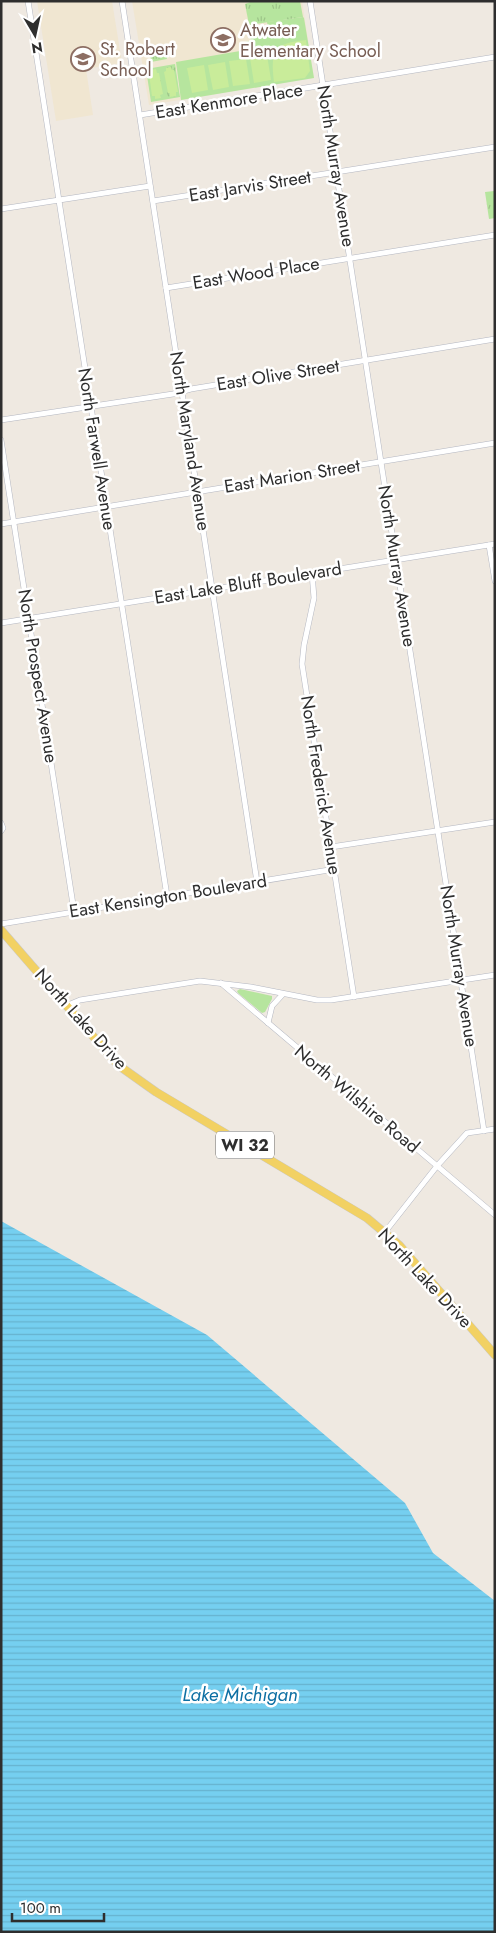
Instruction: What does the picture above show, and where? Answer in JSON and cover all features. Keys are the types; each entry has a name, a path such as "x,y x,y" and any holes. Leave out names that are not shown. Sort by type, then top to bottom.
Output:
{"main road":[{"name":"North Lake Drive","path":"1,930 68,1005 118,1065 138,1080 367,1218 399,1245 495,1355"}],"street":[{"name":"North Farwell Avenue","path":"28,1 167,896"},
{"name":"North Maryland Avenue","path":"122,1 257,882"},
{"name":"North Murray Avenue","path":"310,1 484,1131"},
{"name":"East Kenmore Place","path":"140,115 495,57"},
{"name":"East Jarvis Street","path":"153,201 495,147"},
{"path":"1,209 150,186"},
{"name":"East Wood Place","path":"166,288 495,235"},
{"name":"East Olive Street","path":"1,420 495,339"},
{"name":"North Prospect Avenue","path":"1,440 74,911"},
{"name":"East Marion Street","path":"1,524 495,443"},
{"path":"492,545 495,581"},
{"name":"East Lake Bluff Boulevard","path":"1,623 492,545"},
{"name":"North Frederick Avenue","path":"312,573 314,598 302,664 354,997"},
{"path":"331,847 495,822"},
{"path":"1,823 3,828 1,831"},
{"name":"East Kensington Boulevard","path":"1,924 335,870"},
{"path":"68,1005 80,1000 184,983 220,982 317,1000 331,1000 495,975"},
{"name":"North Wilshire Road","path":"220,982 495,1215"},
{"path":"268,1023 272,1006 283,994"},
{"path":"385,1232 437,1166 467,1134 495,1129"}],"shaded area":[{"name":"St. Robert School","path":"37,1 112,1 122,63 86,69 93,115 56,121"},
{"name":"Atwater Elementary School","path":"132,1 302,1 314,78 149,105"}],"green space":[{"path":"253,1 300,1 303,17 249,25 245,4"},
{"path":"303,17 314,78 181,100 176,62 240,51 239,43 251,41 250,36 269,33 267,22"},
{"path":"306,40 310,71 305,78 274,82 273,63 276,50 287,43"},
{"path":"165,47 167,59 151,62 149,49"},
{"path":"267,55 271,80 254,83 250,58"},
{"path":"246,59 250,84 233,86 229,61"},
{"path":"225,62 229,87 213,90 208,65"},
{"path":"175,64 180,97 151,102 146,69"},
{"path":"204,65 208,90 192,93 187,68"},
{"path":"171,67 174,70 178,92 176,92 176,96 170,97 164,72 166,68"},
{"path":"156,69 157,73 159,73 163,94 160,95 161,98 155,99 155,96 152,96 149,74 151,74 151,70"},
{"path":"494,191 495,218 489,219 485,192"},
{"path":"240,989 272,996 265,1012 262,1013 238,993 237,991"}],"water":[{"name":"Lake Michigan","path":"1,1221 207,1335 405,1503 433,1553 495,1601 495,1932 1,1932"}],"place":[{"name":"Atwater Elementary School","path":"223,40"},
{"name":"St. Robert School","path":"83,59"}]}
